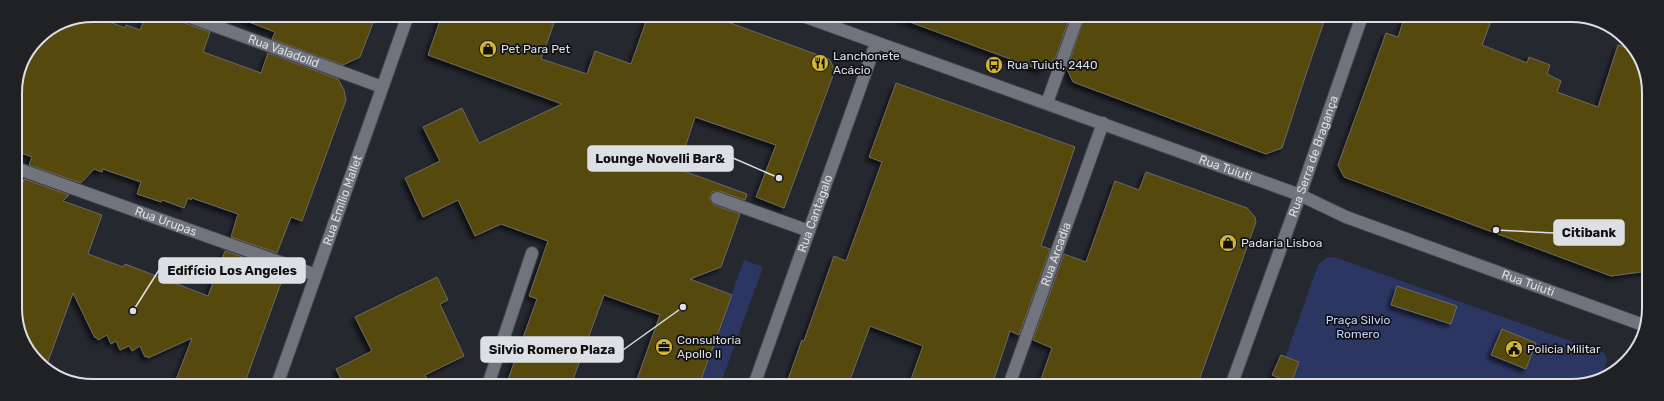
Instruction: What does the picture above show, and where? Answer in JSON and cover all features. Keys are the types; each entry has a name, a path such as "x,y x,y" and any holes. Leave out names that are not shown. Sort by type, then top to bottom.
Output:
{"street":[{"name":"Rua Valadolid","path":"204,22 382,87"},
{"name":"Rua Emílio Mallet","path":"279,379 405,22"},
{"name":"Rua Tuiuti","path":"828,22 876,42 1300,195 1346,217 1640,324"},
{"path":"1047,103 1076,22"},
{"name":"Rua Serra de Bragança","path":"1234,379 1300,195 1360,22"},
{"name":"Rua Cantagalo","path":"756,379 876,42"},
{"name":"Rua Arcadia","path":"1011,379 1102,123"},
{"name":"Rua Urupas","path":"22,170 316,275"},
{"path":"716,198 809,231"},
{"path":"490,379 532,253"}],"green space":[{"name":"Praça Silvio Romero","path":"1334,257 1604,353 1607,360 1603,371 1585,378 1575,379 1277,379 1318,265 1326,258"},
{"path":"744,260 763,267 722,379 701,379"}],"building":[{"path":"110,22 125,28 126,25 140,30 143,22 182,22 210,32 203,52 261,73 268,53 338,79 344,90 346,100 302,221 291,217 277,253 231,237 238,214 192,198 191,200 188,198 184,208 162,200 161,202 137,194 141,182 103,169 102,172 94,169 81,183 29,165 32,157 22,153 22,89 24,75 29,62 46,40 66,27 75,24"},
{"path":"249,22 373,22 360,57 343,65 272,39 275,32"},
{"path":"440,22 554,22 541,59 587,74 595,51 631,64 646,22 727,22 829,59 835,70 784,208 756,197 776,145 695,117 678,169 747,194 745,200 719,191 712,192 710,196 710,200 714,205 740,214 721,267 690,279 732,295 701,379 637,379 660,315 604,295 573,379 508,379 537,299 529,296 548,241 501,224 475,236 458,200 423,217 405,178 440,161 423,127 462,108 479,143 562,104 428,55"},
{"path":"910,22 1068,22 1055,59 1040,70"},
{"path":"1083,22 1324,22 1282,148 1266,154 1073,82 1067,69"},
{"path":"1403,22 1491,22 1482,45 1527,63 1529,57 1550,65 1547,74 1561,81 1557,92 1598,107 1618,45 1625,47 1635,62 1641,79 1642,272 1611,276 1344,177 1338,165 1386,33 1398,37"},
{"path":"896,83 1075,147 1041,246 1050,249 1019,335 1010,331 994,379 911,379 923,346 870,326 850,379 788,379 802,340 804,341 834,256 846,261 882,162 869,157"},
{"path":"1146,172 1247,208 1255,217 1256,222 1200,379 1041,379 1052,348 1033,340 1064,254 1086,262 1115,181 1139,190"},
{"path":"24,179 69,195 63,201 102,215 88,254 123,267 125,264 208,296 225,251 272,267 269,275 282,280 246,379 176,379 192,338 148,358 147,356 145,357 140,346 132,351 129,346 120,350 116,341 111,344 107,335 98,340 96,337 95,338 73,293 48,362 46,361 29,339 23,322 22,185"},
{"path":"437,277 448,300 440,304 464,356 425,375 427,379 341,379 336,369 372,351 355,317"},
{"path":"1397,286 1457,306 1451,324 1391,305"},
{"name":"Policia Militar","path":"1502,329 1536,343 1526,369 1491,355"},
{"path":"1281,355 1299,362 1293,379 1282,379 1272,375"}],"place":[{"name":"Pet Para Pet","path":"488,49"},
{"name":"Lanchonete Acácio","path":"820,63"},
{"name":"Rua Tuiuti, 2440","path":"994,65"},
{"name":"Lounge Novelli Bar&","path":"779,178"},
{"name":"Citibank","path":"1496,230"},
{"name":"Padaria Lisboa","path":"1228,243"},
{"name":"Silvio Romero Plaza","path":"683,307"},
{"name":"Edifício Los Angeles","path":"133,311"},
{"name":"Consultoria Apollo II","path":"664,347"},
{"name":"Policia Militar","path":"1514,349"}]}
